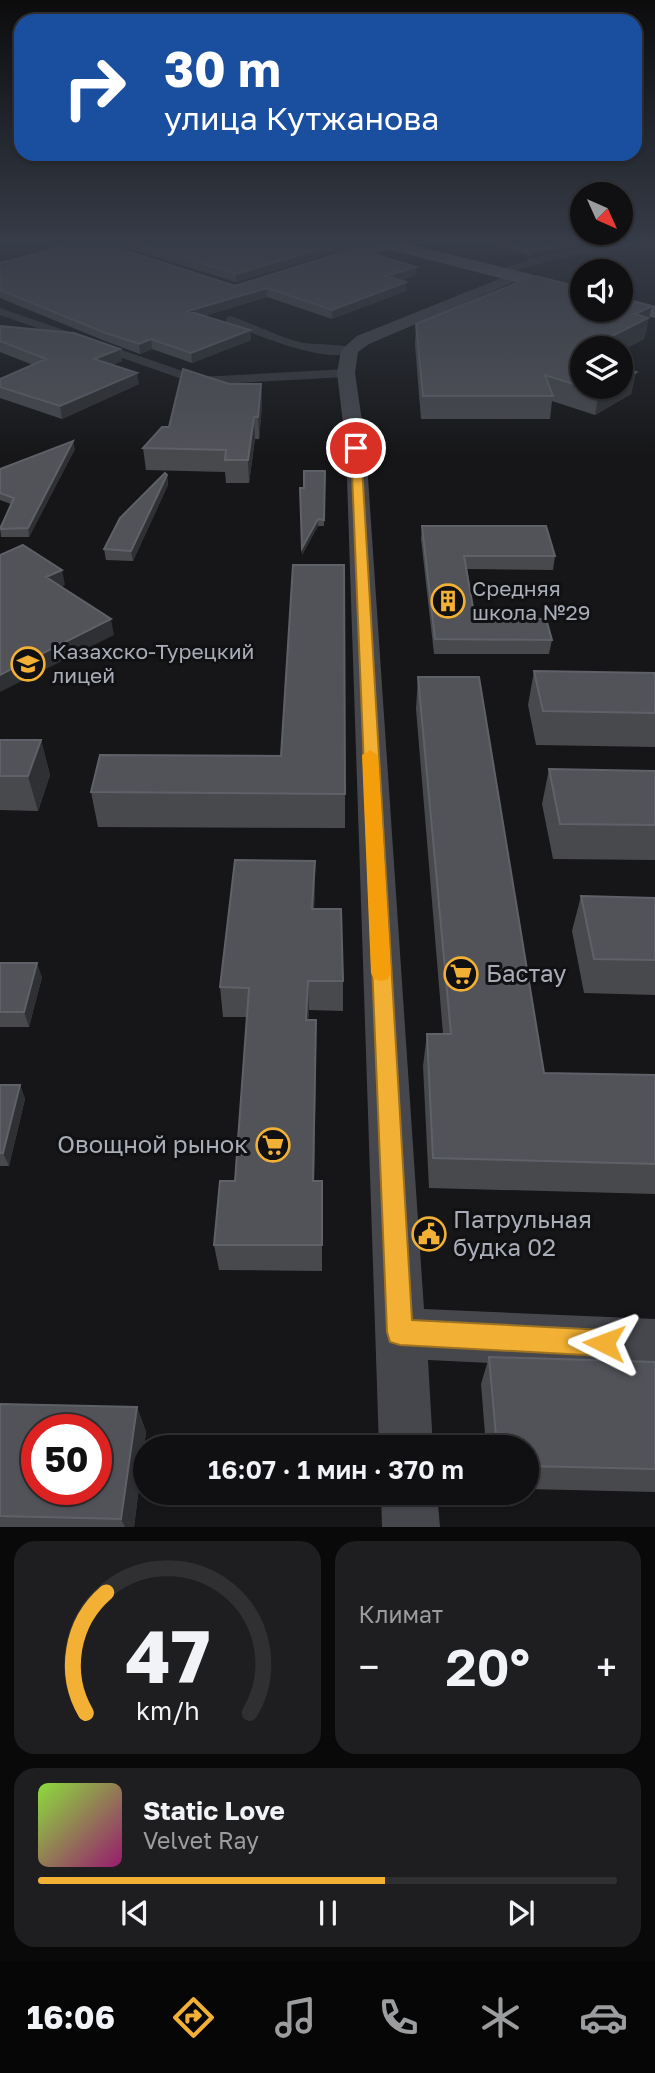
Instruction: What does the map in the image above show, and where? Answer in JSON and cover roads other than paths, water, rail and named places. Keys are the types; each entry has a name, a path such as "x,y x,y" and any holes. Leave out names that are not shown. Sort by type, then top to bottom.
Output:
{"street":[{"path":"9,314 199,381 348,361"},
{"path":"405,1435 356,448 348,361 363,340 419,314"},
{"path":"230,320 300,347 348,361"},
{"path":"400,1332 655,1345"},
{"path":"410,1505 411,1527"}],"place":[{"name":"Средняя школа №29","path":"448,601"},
{"name":"Казахско-Турецкий лицей","path":"28,664"},
{"name":"Бастау","path":"461,974"},
{"name":"Овощной рынок","path":"273,1145"},
{"name":"Патрульная будка 02","path":"429,1234"}]}
